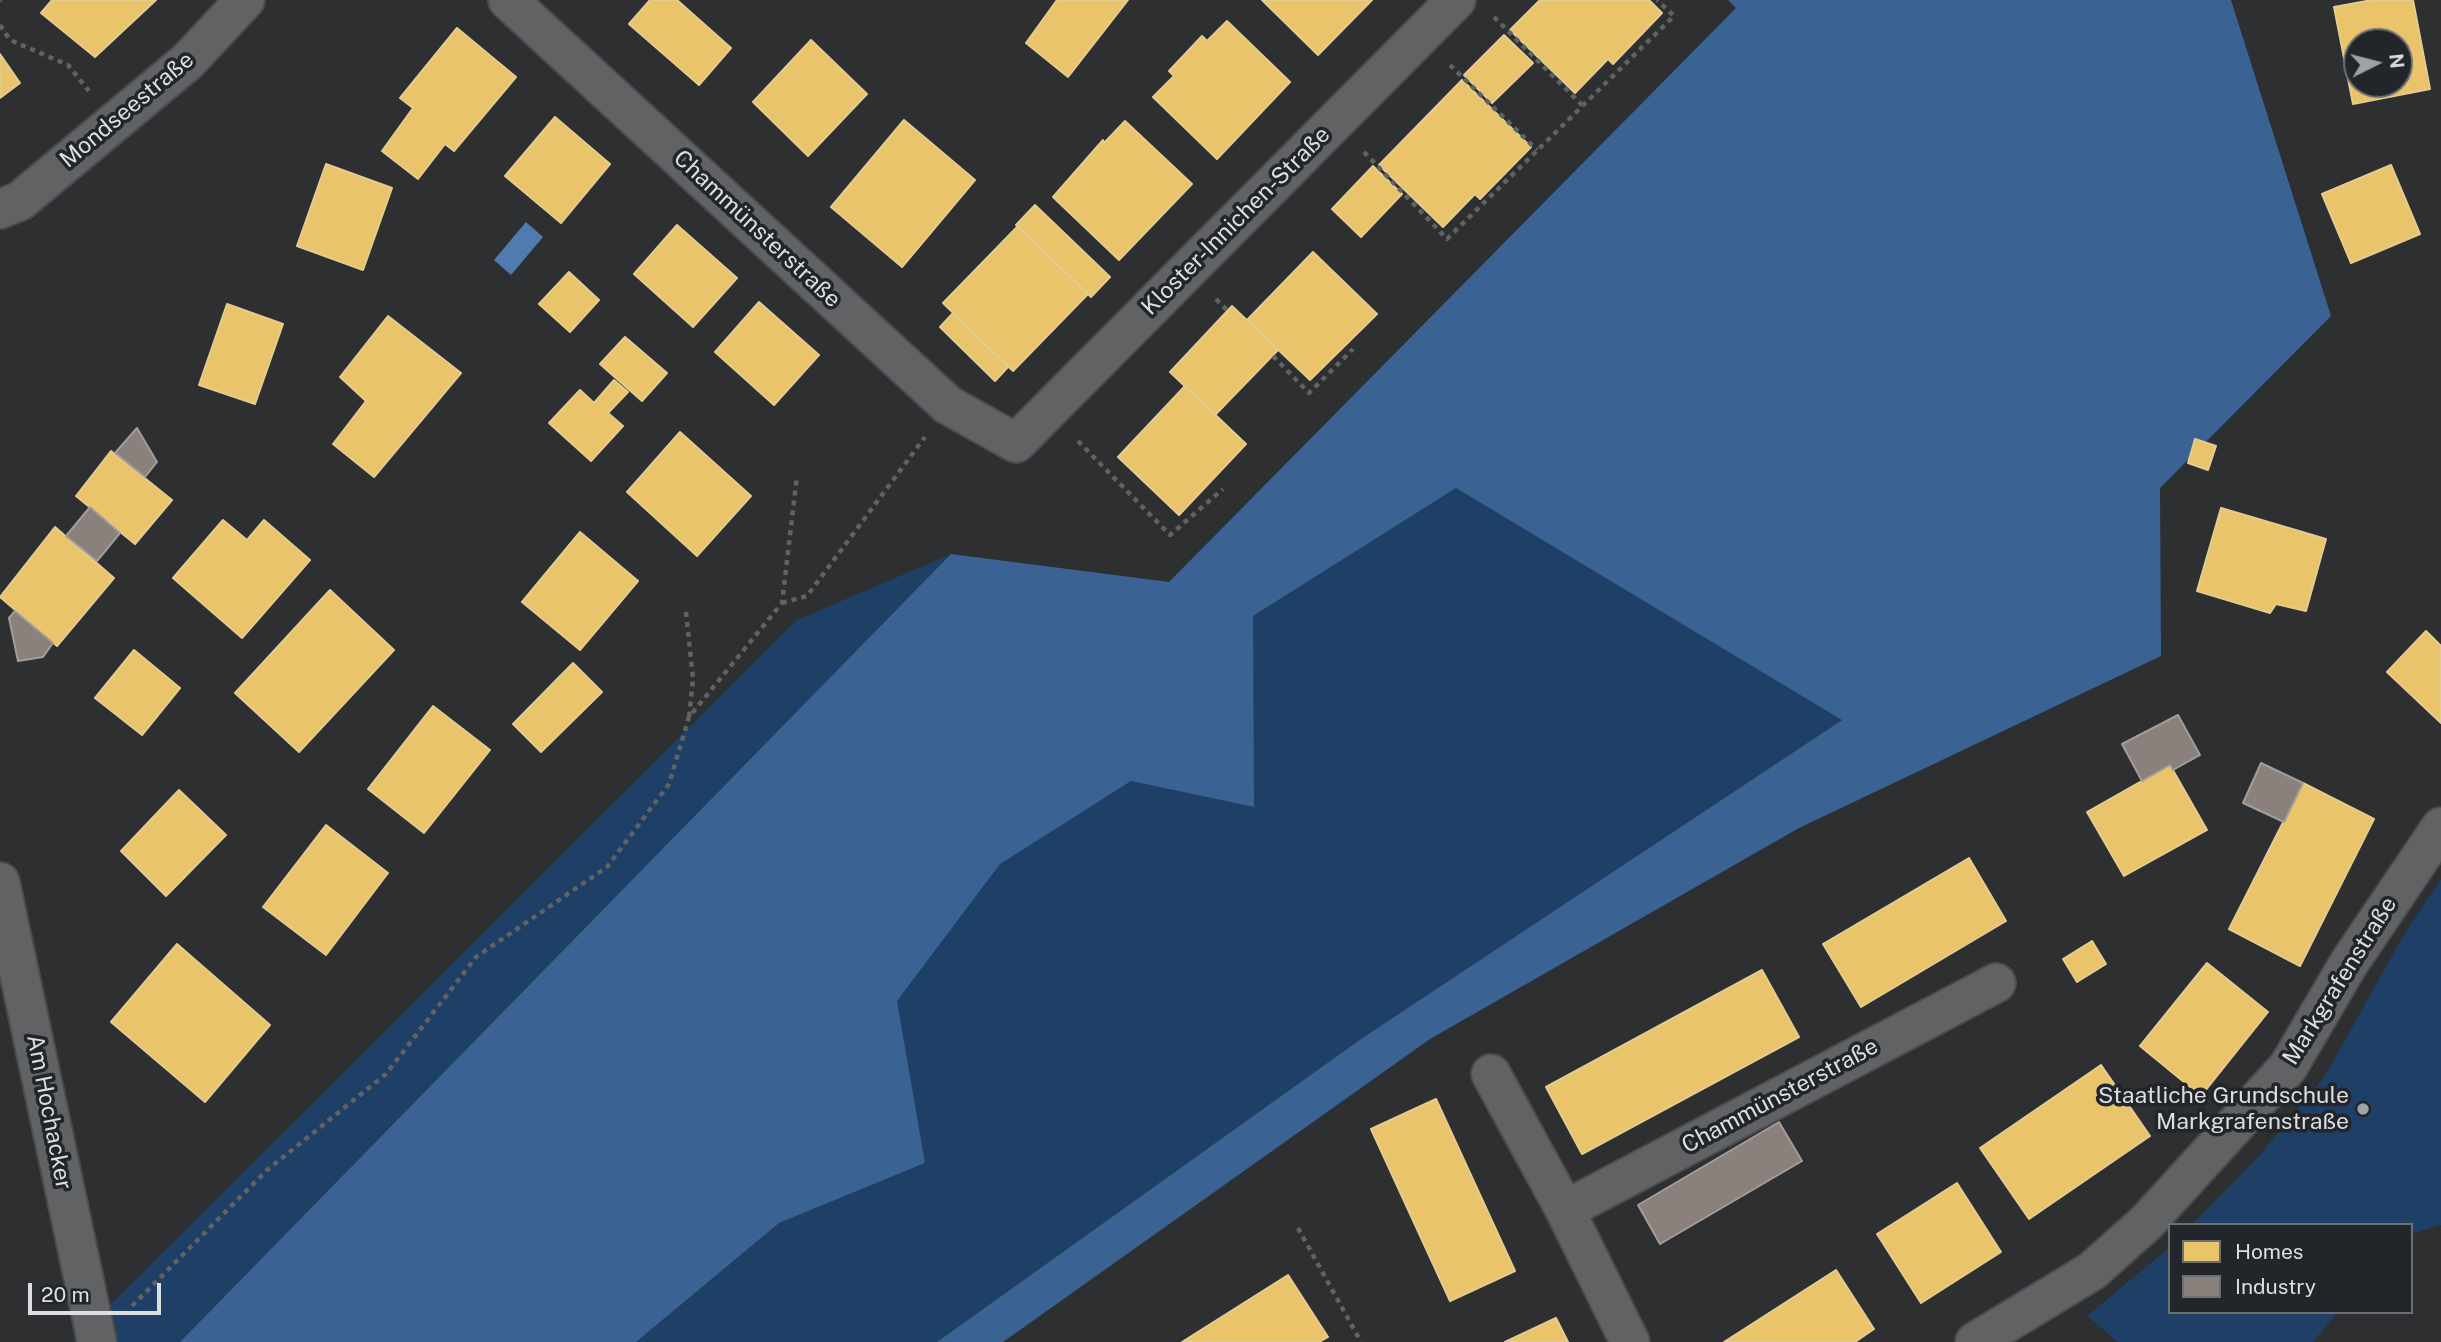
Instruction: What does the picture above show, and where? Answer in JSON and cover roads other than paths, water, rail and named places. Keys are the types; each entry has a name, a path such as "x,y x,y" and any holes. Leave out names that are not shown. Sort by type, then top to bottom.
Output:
{"street":[{"name":"Mondseestraße","path":"0,209 20,201 188,61 245,0"},
{"name":"Chammünsterstraße","path":"508,0 948,405 1016,443"},
{"name":"Kloster-Innichen-Straße","path":"1016,443 1420,36 1472,6"},
{"name":"Markgrafenstraße","path":"1975,1342 2092,1271 2138,1231 2288,1068 2348,964 2441,827"},
{"name":"Am Hochacker","path":"0,882 97,1341"},
{"name":"Chammünsterstraße","path":"1565,1210 1996,983"},
{"path":"1491,1074 1565,1210 1630,1342"}],"place":[{"name":"Staatliche Grundschule Markgrafenstraße","path":"2363,1109"}]}
